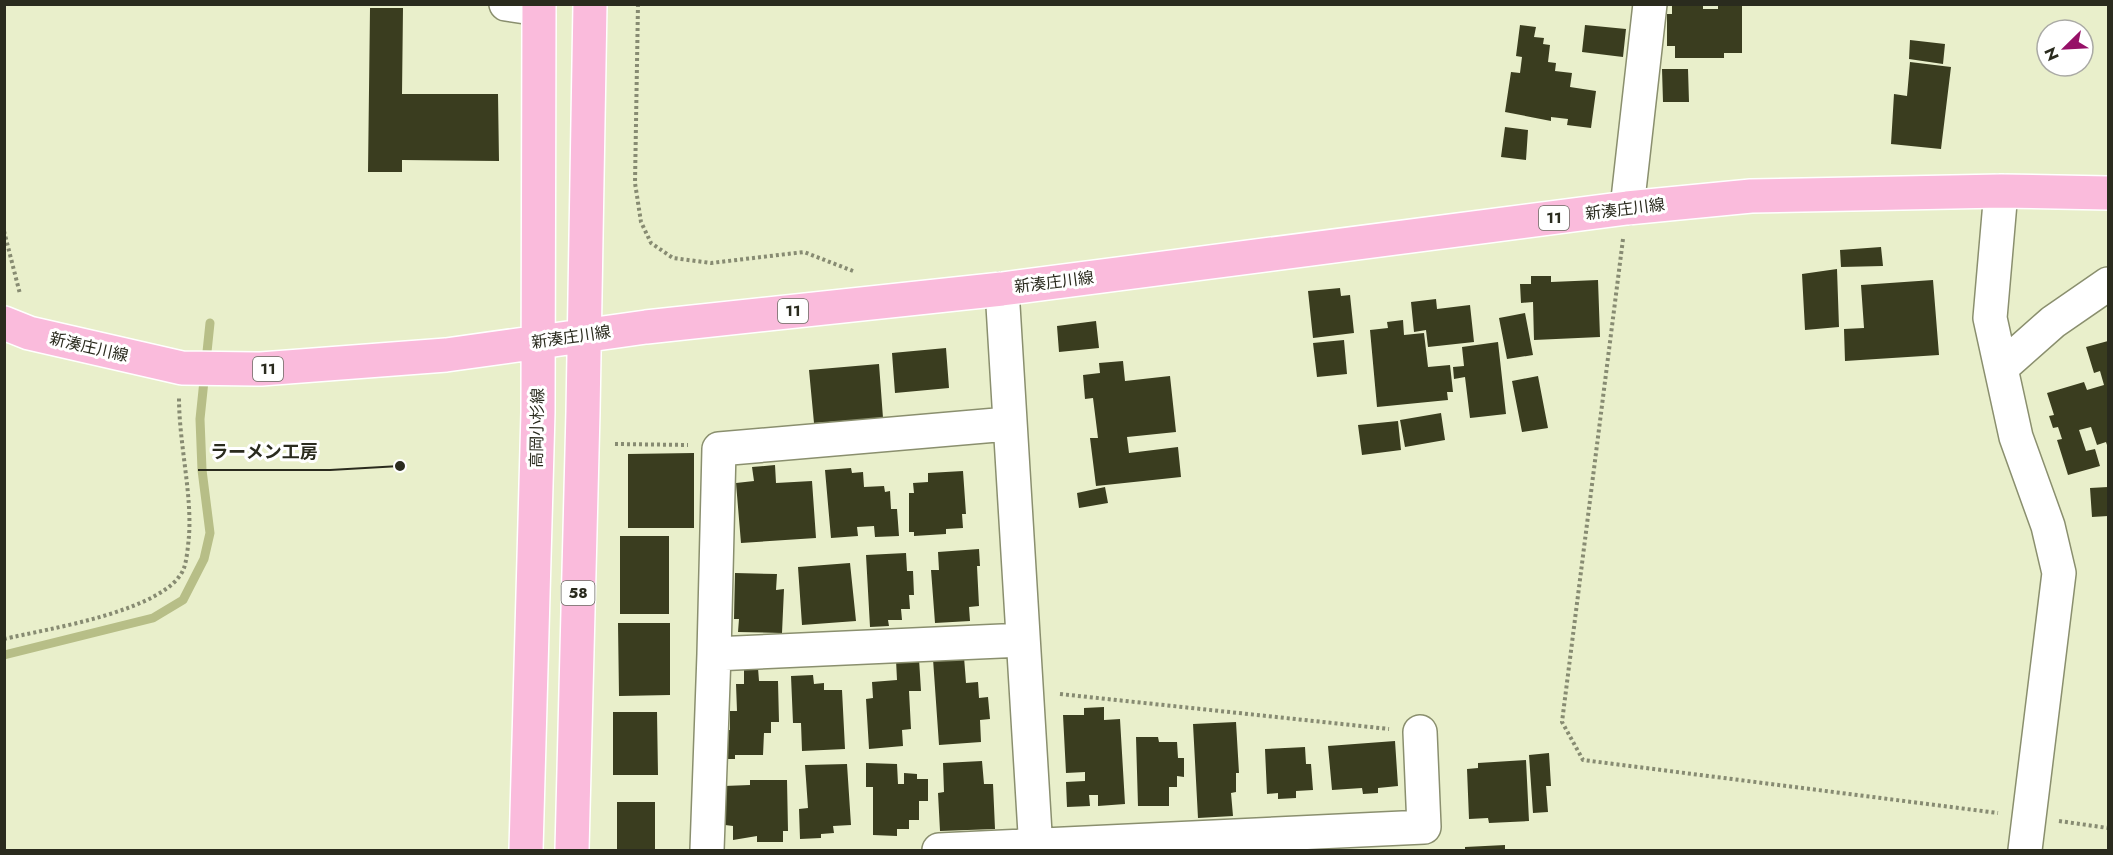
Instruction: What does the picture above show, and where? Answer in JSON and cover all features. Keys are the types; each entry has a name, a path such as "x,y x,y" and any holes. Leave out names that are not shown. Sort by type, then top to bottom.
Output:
{"main road":[{"name":"58","path":"572,850 590,4"},
{"name":"高岡小杉線","path":"526,850 538,412 536,341 539,275 539,7"},
{"name":"新湊庄川線","path":"17,328 182,368 261,369 446,355 646,327 1002,289 1627,208 1750,196 2001,191 2109,193"}],"street":[{"path":"506,4 539,7"},
{"path":"1627,208 1650,4"},
{"path":"2001,191 1990,318 2016,437 2048,526 2060,573 2025,850"},
{"path":"2001,368 2053,322 2109,284"},
{"path":"1002,289 1008,424 1036,848"},
{"path":"707,850 719,449 1008,424"},
{"path":"714,654 1023,640"},
{"path":"939,850 1425,838 1420,732"}],"path":[{"path":"638,4 635,183 641,222 651,243 673,258 711,263 804,252 856,272"},
{"path":"1627,208 1562,722 1583,760 2109,828"},
{"path":"4,231 17,328"},
{"path":"4,639 65,626 142,604 164,590 184,570 189,535 179,401 182,368"},
{"path":"612,444 705,445 719,449"},
{"path":"1026,691 1420,732"}],"building":[{"path":"1672,4 1703,4 1703,9 1718,9 1718,4 1742,4 1742,53 1724,53 1724,58 1675,58 1675,46 1667,46 1667,14 1672,14"},
{"path":"370,8 403,8 402,94 498,94 499,161 402,160 402,172 368,172"},
{"path":"1520,25 1536,27 1534,37 1544,38 1543,44 1550,45 1548,62 1556,63 1555,71 1572,73 1570,87 1596,91 1591,128 1567,125 1568,119 1551,117 1551,121 1505,112 1511,72 1520,73 1522,57 1516,56"},
{"path":"1585,25 1626,29 1623,57 1582,52"},
{"path":"1910,40 1945,44 1943,64 1909,59"},
{"path":"1910,62 1951,67 1941,149 1891,144 1894,94 1907,96"},
{"path":"1662,69 1688,69 1689,102 1663,102"},
{"path":"1505,127 1528,130 1526,160 1501,157"},
{"path":"1881,247 1883,266 1841,267 1840,250"},
{"path":"1837,269 1839,327 1805,330 1802,274"},
{"path":"1531,276 1551,276 1551,282 1598,280 1600,337 1534,340 1533,302 1521,303 1520,284 1531,284"},
{"path":"1933,280 1939,355 1845,361 1844,329 1864,328 1861,285"},
{"path":"1340,288 1341,296 1350,295 1354,333 1313,338 1308,291"},
{"path":"1436,299 1437,309 1470,305 1474,342 1428,347 1426,330 1414,332 1411,302"},
{"path":"1525,313 1533,355 1507,359 1499,318"},
{"path":"1403,320 1404,335 1424,333 1428,367 1450,365 1453,392 1447,392 1448,400 1377,407 1370,330 1388,328 1387,322"},
{"path":"1096,321 1099,348 1059,352 1057,326"},
{"path":"1344,340 1347,374 1317,377 1313,343"},
{"path":"2108,341 2108,448 2106,442 2097,445 2091,427 2079,430 2086,451 2095,449 2100,466 2068,475 2057,440 2062,439 2058,427 2053,428 2049,416 2054,415 2047,393 2084,382 2087,390 2104,385 2100,371 2094,373 2086,347"},
{"path":"1498,342 1506,414 1470,418 1465,377 1454,379 1453,367 1464,366 1462,347"},
{"path":"946,348 949,388 895,393 892,353"},
{"path":"1123,361 1125,381 1170,376 1176,432 1127,437 1129,453 1178,447 1181,477 1096,486 1090,438 1098,438 1093,398 1085,399 1083,375 1100,373 1099,363"},
{"path":"879,364 883,418 814,423 809,370"},
{"path":"1538,376 1548,428 1522,432 1512,381"},
{"path":"1441,413 1445,440 1405,447 1400,420"},
{"path":"1398,421 1401,450 1362,455 1358,425"},
{"path":"694,453 694,528 628,528 628,454"},
{"path":"775,465 776,483 812,481 816,538 741,543 736,483 754,481 752,467"},
{"path":"851,468 852,473 863,472 864,487 884,486 885,492 890,491 891,509 897,509 899,536 875,537 874,526 857,527 858,536 831,538 825,470"},
{"path":"963,471 966,514 962,514 963,528 946,529 946,534 914,536 914,532 909,532 909,493 914,493 913,483 928,482 928,473"},
{"path":"1105,487 1108,503 1079,508 1077,493"},
{"path":"2108,487 2108,516 2092,517 2090,488"},
{"path":"620,536 669,536 669,614 620,614"},
{"path":"979,549 980,566 977,566 979,606 969,607 970,621 935,623 931,570 939,570 938,552"},
{"path":"906,553 907,571 913,571 914,595 909,595 910,609 901,609 902,620 888,620 889,626 870,627 866,555"},
{"path":"850,563 856,621 802,625 798,567"},
{"path":"735,573 777,574 776,590 784,589 782,633 738,632 739,619 734,619"},
{"path":"618,623 670,623 670,695 619,696"},
{"path":"964,657 966,683 978,682 979,698 988,697 990,719 980,720 981,742 939,745 933,659"},
{"path":"919,659 921,691 909,691 911,729 902,730 903,746 869,749 866,699 873,698 872,682 897,680 896,660"},
{"path":"744,668 758,668 759,681 778,681 779,722 771,722 771,733 764,733 763,755 735,755 735,759 725,759 725,730 730,730 730,711 737,711 736,684 744,684"},
{"path":"813,675 814,684 824,683 824,690 842,690 845,749 802,751 801,723 793,723 791,676"},
{"path":"1104,707 1104,720 1120,719 1125,804 1098,806 1098,795 1089,795 1090,806 1067,807 1066,782 1085,781 1085,772 1066,773 1063,715 1084,715 1084,708"},
{"path":"613,712 657,712 658,775 613,775"},
{"path":"1236,722 1239,773 1236,773 1236,792 1231,793 1233,816 1198,818 1193,724"},
{"path":"1136,737 1158,737 1159,742 1177,742 1178,758 1184,758 1184,777 1177,776 1177,787 1169,787 1169,806 1138,806"},
{"path":"1395,741 1398,786 1378,788 1378,793 1363,794 1362,788 1332,790 1328,746"},
{"path":"1305,747 1306,764 1311,764 1313,790 1296,791 1296,798 1278,799 1278,793 1267,794 1265,749"},
{"path":"1549,753 1551,786 1546,786 1548,812 1533,813 1529,755"},
{"path":"1526,760 1529,821 1489,823 1488,818 1469,819 1467,769 1478,768 1478,763"},
{"path":"982,761 984,784 993,784 995,829 940,831 938,793 944,792 943,763"},
{"path":"866,763 897,764 898,784 904,784 904,773 917,774 917,779 928,779 928,801 919,801 919,820 909,820 909,829 897,829 897,836 873,835 873,787 866,787"},
{"path":"847,764 851,825 833,826 834,833 821,834 821,838 800,839 799,809 808,808 805,765"},
{"path":"750,780 787,780 788,831 783,831 783,842 757,842 757,836 733,840 733,826 725,825 724,786 750,785"},
{"path":"617,802 655,802 655,850 617,850"},
{"path":"1505,845 1505,850 1465,850 1465,847"}],"waterway":[{"path":"4,655 153,618 183,600 204,559 210,533 202,470 200,419 210,323"}],"place":[{"name":"ラーメン工房","path":"400,466"}]}
